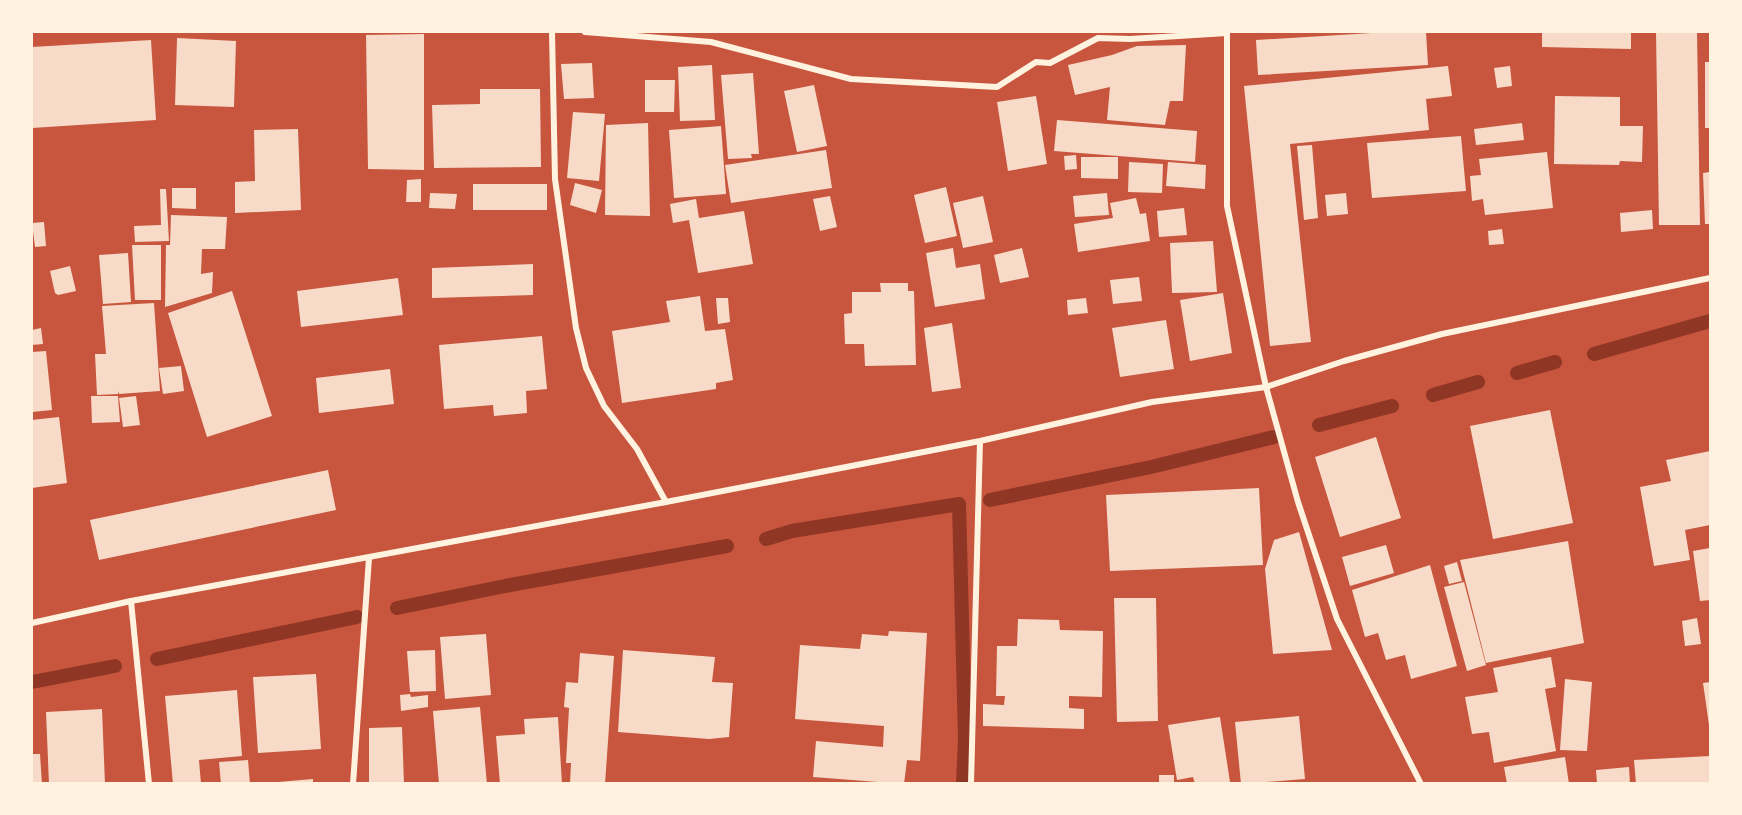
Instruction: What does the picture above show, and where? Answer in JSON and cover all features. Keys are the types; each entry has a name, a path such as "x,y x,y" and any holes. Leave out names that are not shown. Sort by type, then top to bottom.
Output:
{"street":[{"path":"552,32 555,179 581,348 586,368 604,406 637,449 666,502"},
{"path":"585,32 711,42 851,79 997,87 1036,62 1050,63 1098,38 1130,39 1227,32 1227,206 1266,387 1298,502 1337,619 1420,783"},
{"path":"32,623 130,601 369,558 980,441 1152,402 1266,387 1344,361 1442,334 1710,278"},
{"path":"971,783 980,441"},
{"path":"353,783 369,558"},
{"path":"130,601 149,783"}],"building":[{"path":"1426,32 1428,65 1258,75 1256,40"},
{"path":"1542,32 1631,32 1631,49 1542,47"},
{"path":"1656,32 1697,32 1700,225 1659,225"},
{"path":"424,34 424,170 368,169 366,35"},
{"path":"177,38 236,41 234,107 175,105"},
{"path":"151,40 156,120 32,128 32,47"},
{"path":"1186,45 1183,101 1170,101 1165,125 1107,120 1110,87 1075,95 1068,65 1112,55 1137,46"},
{"path":"1705,62 1710,62 1710,128 1705,128"},
{"path":"592,63 594,98 564,99 561,64"},
{"path":"712,65 715,120 680,121 678,67"},
{"path":"1448,66 1452,96 1426,99 1429,130 1290,144 1311,342 1270,346 1244,86"},
{"path":"1510,66 1512,86 1497,88 1494,68"},
{"path":"753,73 759,154 751,154 752,158 728,159 721,75"},
{"path":"645,80 675,80 674,112 645,112"},
{"path":"814,85 827,146 797,152 784,91"},
{"path":"480,89 540,89 541,167 434,168 432,105 480,104"},
{"path":"1036,96 1047,164 1008,171 997,102"},
{"path":"1555,96 1620,97 1620,126 1643,126 1642,162 1620,161 1619,165 1554,164"},
{"path":"573,112 605,114 599,181 567,178"},
{"path":"1057,120 1197,131 1195,162 1054,151"},
{"path":"648,123 650,216 605,215 606,125"},
{"path":"1522,123 1524,140 1476,145 1474,129"},
{"path":"721,126 726,194 674,198 669,130"},
{"path":"298,129 301,210 235,213 235,182 255,181 254,130"},
{"path":"1461,136 1466,191 1372,198 1367,143"},
{"path":"1312,145 1318,218 1304,220 1297,146"},
{"path":"826,150 832,188 731,203 725,165"},
{"path":"1547,152 1553,208 1485,215 1483,199 1472,201 1470,176 1481,175 1479,159"},
{"path":"1076,155 1077,169 1065,170 1064,156"},
{"path":"1081,157 1118,157 1118,179 1081,178"},
{"path":"1129,162 1163,164 1162,193 1128,192"},
{"path":"1168,162 1206,165 1205,189 1166,186"},
{"path":"1710,172 1710,224 1705,224 1703,173"},
{"path":"421,179 421,202 406,202 407,180"},
{"path":"575,183 602,190 596,213 570,205"},
{"path":"473,184 547,184 547,210 473,210"},
{"path":"946,187 957,236 925,243 914,195"},
{"path":"172,188 196,188 196,209 172,208"},
{"path":"160,189 166,189 169,241 135,242 134,226 161,225"},
{"path":"430,193 457,194 455,209 429,208"},
{"path":"1107,193 1109,215 1075,217 1073,196"},
{"path":"1346,193 1348,214 1327,216 1325,195"},
{"path":"830,196 837,227 820,231 813,199"},
{"path":"983,196 993,242 963,248 953,203"},
{"path":"1136,198 1140,214 1146,213 1150,241 1078,252 1074,224 1113,218 1110,203"},
{"path":"696,199 699,218 744,211 753,264 698,273 689,220 673,223 670,204"},
{"path":"1184,208 1187,235 1159,237 1157,211"},
{"path":"1652,210 1653,229 1621,232 1620,213"},
{"path":"171,215 227,217 225,249 202,249 201,274 213,272 212,293 165,307 166,245 170,245"},
{"path":"44,222 46,246 35,247 32,223"},
{"path":"1502,229 1504,244 1489,245 1488,231"},
{"path":"1213,241 1217,292 1172,293 1170,243"},
{"path":"132,245 161,245 161,300 135,300"},
{"path":"953,248 956,268 980,264 985,299 935,307 926,253"},
{"path":"1022,248 1029,277 1000,283 994,255"},
{"path":"128,253 131,302 103,304 99,255"},
{"path":"533,264 533,295 432,298 432,268"},
{"path":"70,266 76,291 58,295 55,293 50,271"},
{"path":"1139,277 1142,301 1113,304 1110,280"},
{"path":"398,278 403,315 301,327 297,291"},
{"path":"880,283 908,283 908,291 914,291 916,365 865,366 864,344 845,344 844,314 852,313 852,292 881,292"},
{"path":"232,291 272,416 207,437 168,313"},
{"path":"1223,293 1232,353 1190,361 1180,300"},
{"path":"700,296 705,331 725,329 733,380 716,383 716,389 622,403 612,331 670,322 666,301"},
{"path":"716,298 728,298 730,322 718,324"},
{"path":"1086,298 1088,313 1068,315 1067,300"},
{"path":"154,303 160,391 119,394 118,391 118,394 97,395 95,354 106,354 102,306"},
{"path":"1166,320 1174,369 1120,377 1112,328"},
{"path":"952,323 961,388 932,392 924,328"},
{"path":"41,328 43,344 32,345 32,330"},
{"path":"542,336 547,389 526,391 527,413 494,416 493,405 444,409 439,345"},
{"path":"46,351 52,410 32,412 32,352"},
{"path":"181,366 184,391 163,394 159,368"},
{"path":"390,369 394,404 319,413 316,378"},
{"path":"91,396 118,396 120,422 92,423"},
{"path":"136,396 140,425 123,427 119,398"},
{"path":"1550,410 1573,523 1493,539 1470,426"},
{"path":"59,417 67,483 32,488 32,420"},
{"path":"1376,437 1401,518 1340,537 1315,457"},
{"path":"1710,451 1710,525 1685,530 1690,560 1654,566 1640,487 1671,481 1666,460"},
{"path":"328,470 336,510 99,560 90,520"},
{"path":"1259,488 1263,565 1110,571 1106,495"},
{"path":"1299,532 1332,650 1273,654 1265,569 1274,540"},
{"path":"1568,541 1584,643 1486,663 1460,560"},
{"path":"1386,545 1394,573 1350,586 1342,557"},
{"path":"1710,548 1710,600 1700,601 1693,551"},
{"path":"1457,562 1462,581 1449,584 1444,566"},
{"path":"1430,565 1457,666 1411,679 1405,655 1386,660 1378,633 1365,637 1352,590"},
{"path":"1464,582 1486,665 1467,671 1444,587"},
{"path":"1114,598 1156,598 1158,721 1117,722"},
{"path":"1697,618 1701,644 1685,646 1682,621"},
{"path":"1018,619 1059,620 1060,630 1103,631 1102,697 1069,696 1069,708 1084,709 1084,729 983,726 983,704 1004,705 1005,696 996,696 997,646 1017,646"},
{"path":"889,631 927,633 920,761 907,760 904,784 813,777 816,741 883,747 884,726 795,719 800,645 860,649 862,634 888,636"},
{"path":"486,634 491,695 445,699 440,637"},
{"path":"435,650 436,691 410,692 407,651"},
{"path":"623,650 715,657 712,682 733,683 729,737 709,739 618,732"},
{"path":"580,653 614,656 605,784 570,784 571,763 566,763 569,708 564,707 566,682 578,683"},
{"path":"1551,657 1556,687 1545,689 1556,751 1494,763 1489,732 1472,734 1465,697 1498,692 1493,668"},
{"path":"316,674 321,749 258,753 253,677"},
{"path":"1565,679 1592,682 1587,751 1560,750"},
{"path":"1710,682 1710,725 1709,725 1703,683"},
{"path":"237,690 242,756 199,760 201,784 173,784 165,696"},
{"path":"410,694 411,697 428,695 428,707 401,711 400,695"},
{"path":"480,707 487,784 439,784 433,711"},
{"path":"102,709 105,784 49,784 46,712"},
{"path":"1299,716 1305,779 1241,784 1235,722"},
{"path":"558,717 562,784 500,784 496,736 525,734 524,719"},
{"path":"1220,717 1230,782 1195,784 1193,777 1177,780 1168,725"},
{"path":"402,727 404,784 369,784 369,728"},
{"path":"32,754 40,754 42,784 32,784"},
{"path":"1710,756 1710,784 1636,784 1634,760"},
{"path":"1565,757 1569,784 1507,784 1504,767"},
{"path":"248,760 250,784 221,784 219,762"},
{"path":"1629,767 1630,784 1597,784 1596,770"},
{"path":"1159,775 1174,775 1174,784 1159,784"},
{"path":"313,779 313,784 278,784 278,782"}],"waterway":[{"path":"1594,354 1710,321"},
{"path":"1517,373 1555,362"},
{"path":"1433,395 1478,382"},
{"path":"1319,425 1392,406"},
{"path":"990,500 1151,467 1274,437"},
{"path":"766,539 792,531 959,504 965,738 963,784"},
{"path":"397,608 727,546"},
{"path":"157,659 357,617"},
{"path":"32,682 115,666"}]}
